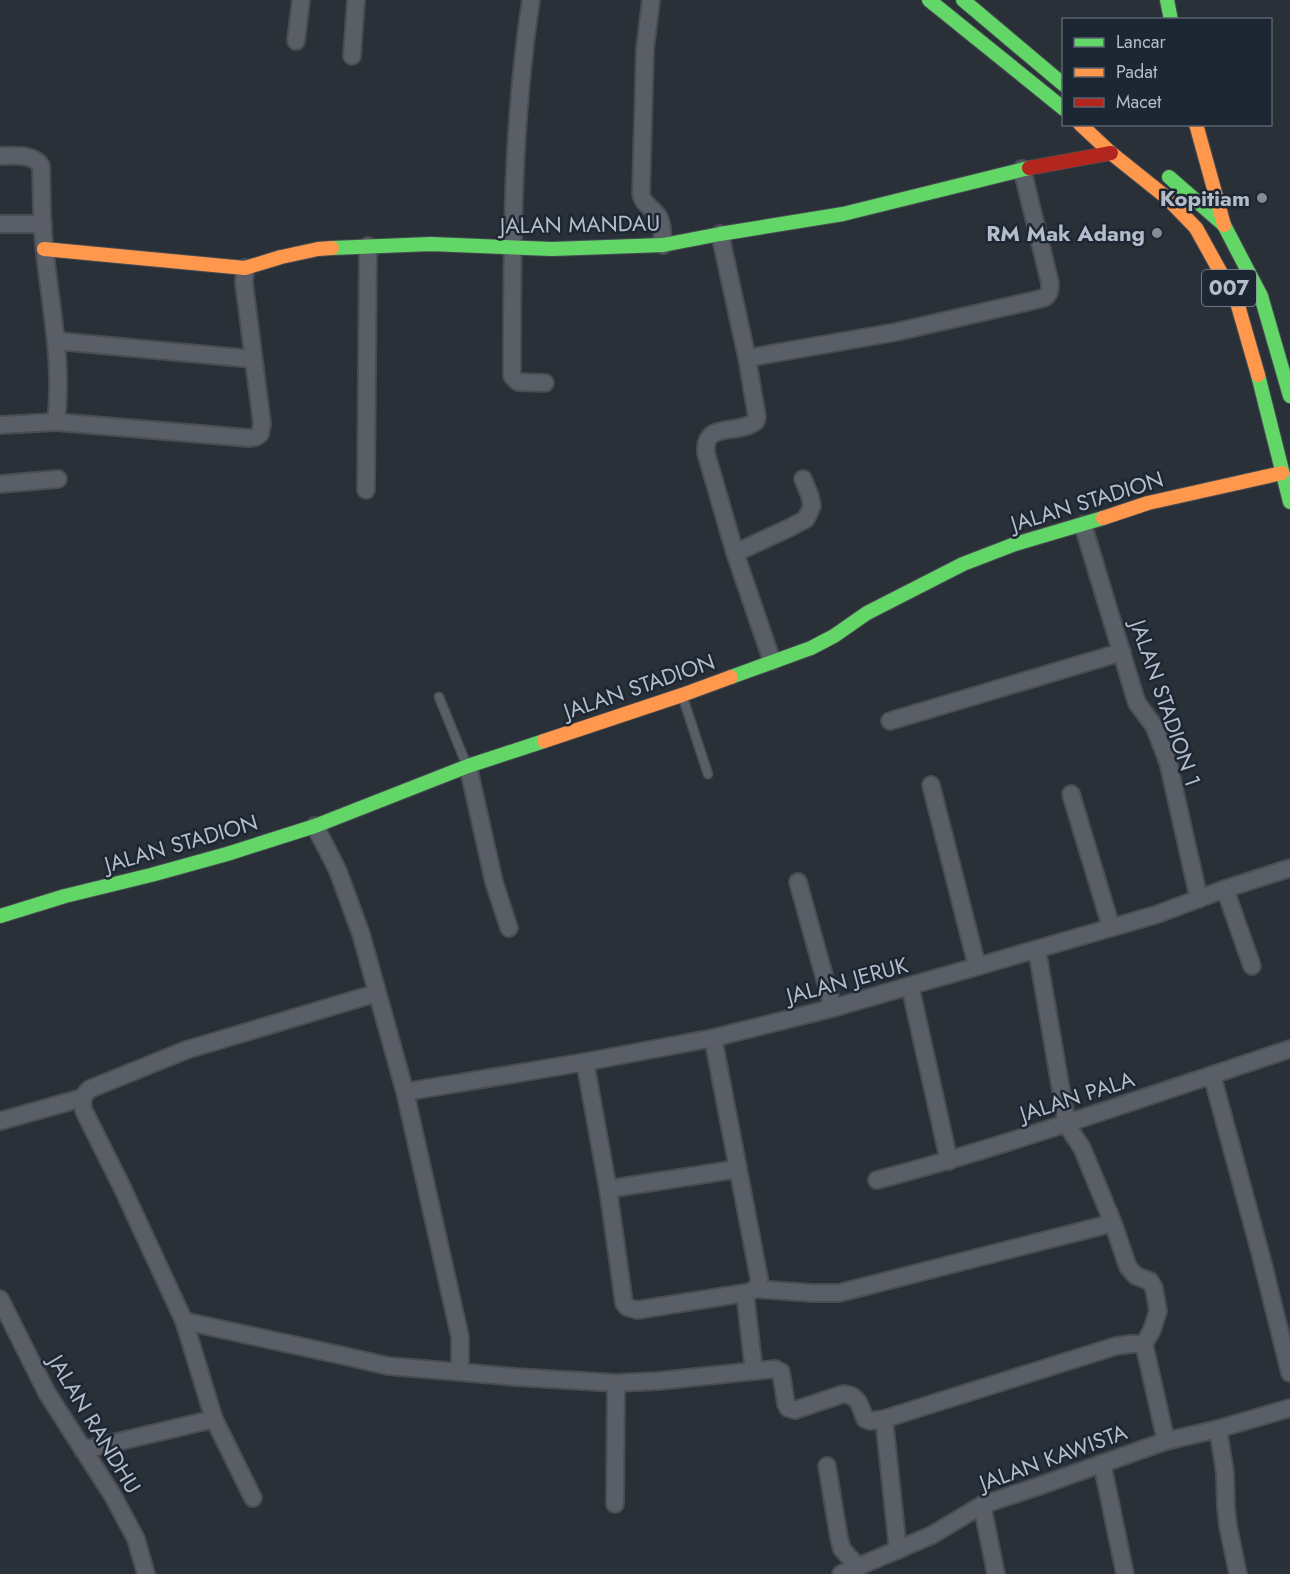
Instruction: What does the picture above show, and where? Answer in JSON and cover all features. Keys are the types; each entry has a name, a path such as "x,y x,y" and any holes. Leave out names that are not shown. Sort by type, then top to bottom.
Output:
{"main road":[{"path":"929,0 1062,107"},
{"path":"963,0 1062,83"},
{"path":"1167,0 1172,18"},
{"name":"007","path":"1082,126 1111,153 1166,197 1196,228 1237,302 1254,358 1290,502"},
{"path":"1197,126 1224,225"},
{"name":"JALAN MANDAU","path":"44,249 245,268 318,249 368,246 431,244 552,249 636,248 843,214 1022,169 1111,153"},
{"name":"007","path":"1156,165 1224,225 1261,296 1290,396"},
{"name":"JALAN STADION","path":"0,916 65,896 227,854 315,826 468,766 682,695 811,648 834,636 867,613 914,588 963,564 1015,544 1083,525 1148,503 1281,473"}],"street":[{"path":"296,41 301,0"},
{"path":"352,56 356,0"},
{"path":"531,0 517,126 512,247 512,376 514,380 520,382 545,383"},
{"path":"651,0 645,49 641,194 646,205 659,216 663,245"},
{"path":"0,156 33,158 41,166 44,249 57,341 56,422"},
{"path":"747,358 896,332 1047,296 1050,292 1050,283 1022,169"},
{"path":"0,224 43,224"},
{"path":"720,234 747,358 757,417 756,421 748,426 711,434 707,440 706,453 735,553 772,661"},
{"path":"366,490 368,246"},
{"path":"0,425 56,422 256,437 260,434 262,424 244,283 245,268"},
{"path":"57,341 253,359"},
{"path":"0,484 58,479"},
{"path":"735,553 806,519 812,506 803,479"},
{"name":"JALAN STADION 1","path":"1083,525 1134,697 1154,726 1168,762 1199,899"},
{"path":"890,722 1122,652"},
{"path":"468,766 494,882 509,928"},
{"path":"932,785 977,966"},
{"path":"1071,794 1111,927"},
{"path":"315,826 338,872 361,934 405,1092 460,1337 460,1372"},
{"name":"JALAN JERUK","path":"405,1092 713,1038 832,1008 1155,915 1290,868"},
{"path":"798,882 832,1008"},
{"path":"1225,889 1251,966"},
{"path":"1037,950 1067,1125 1082,1148 1113,1222 1128,1267 1136,1276 1150,1281 1154,1287 1158,1311 1152,1330 1144,1344 1166,1441"},
{"path":"910,986 949,1161"},
{"path":"253,1498 214,1419 184,1322 84,1111 82,1098 90,1089 186,1050 377,993"},
{"path":"713,1038 759,1278 758,1286 750,1291"},
{"name":"JALAN PALA","path":"877,1180 1067,1125 1290,1049"},
{"path":"585,1062 608,1189 622,1298 627,1307 637,1310 750,1291 839,1293 1113,1222"},
{"path":"1212,1075 1290,1374"},
{"path":"0,1121 82,1098"},
{"path":"608,1189 738,1169"},
{"path":"750,1291 754,1371"},
{"name":"JALAN RANDHU","path":"0,1299 47,1393 113,1496 136,1539 146,1574"},
{"path":"184,1322 388,1366 515,1377 616,1383 775,1369 781,1372 788,1408 795,1410 848,1394 856,1397 867,1421 884,1419 1116,1346 1144,1344"},
{"path":"615,1504 616,1383"},
{"name":"JALAN KAWISTA","path":"841,1574 858,1567 876,1567 898,1550 932,1535 982,1505 1166,1441 1290,1408"},
{"path":"83,1450 214,1419"},
{"path":"884,1419 898,1550"},
{"path":"1218,1429 1226,1473 1228,1526 1238,1574"},
{"path":"1102,1463 1125,1574"},
{"path":"827,1466 842,1549 858,1567"},
{"path":"982,1505 996,1574"}],"lane":[{"path":"682,695 708,774"},
{"path":"439,697 468,766"}],"traffic: fast":[{"path":"929,0 1062,107"},
{"path":"963,0 1062,83"},
{"path":"1167,0 1171,18"},
{"path":"332,248 431,244 552,249 663,245 843,214 1029,168"},
{"path":"1169,177 1224,225 1261,296 1290,396"},
{"path":"1258,375 1290,502"},
{"path":"731,677 811,648 834,636 867,613 963,564 1015,544 1103,518"},
{"path":"0,916 65,896 227,854 315,826 468,766 544,741"}],"traffic: slow":[{"path":"1082,126 1111,153 1166,197 1196,228 1237,302 1258,375"},
{"path":"1197,126 1224,225"},
{"path":"44,249 245,268 281,257 332,248"},
{"path":"1103,518 1148,503 1282,473"},
{"path":"544,741 731,677"}],"traffic: jam":[{"path":"1029,168 1111,153"}],"place":[{"name":"Kopitiam","path":"1262,198"},
{"name":"RM Mak Adang","path":"1157,233"}]}
